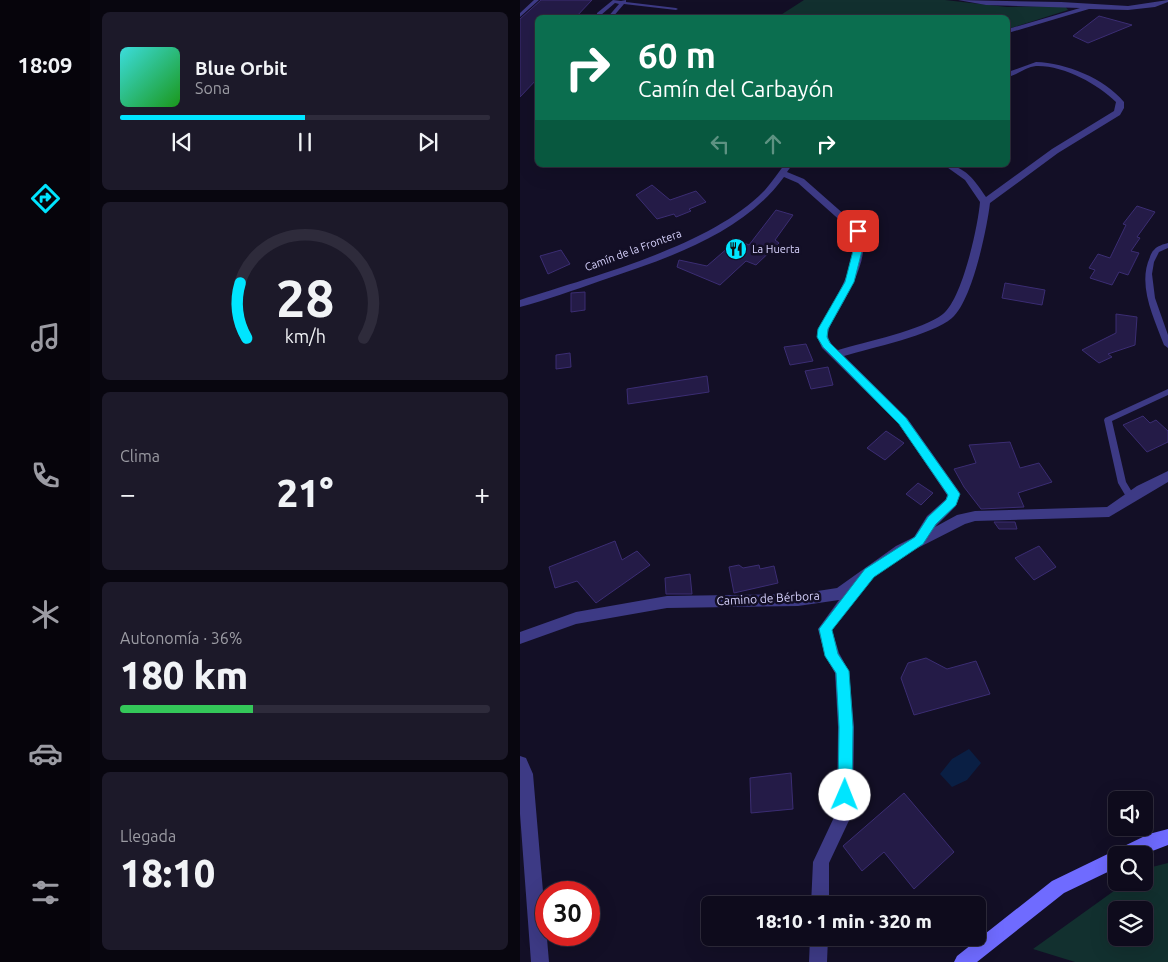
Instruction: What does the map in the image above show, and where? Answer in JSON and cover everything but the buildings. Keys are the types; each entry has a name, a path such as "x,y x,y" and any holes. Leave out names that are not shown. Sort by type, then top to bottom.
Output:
{"street":[{"path":"962,0 991,4 1064,4 1086,8 1145,7 1167,1"},
{"path":"1010,30 1086,8"},
{"path":"985,202 1054,152 1116,113 1120,108 1120,102 1108,92 1055,65 1035,64 1010,74"},
{"path":"838,354 919,331 944,320 952,313 960,299 984,218 985,202 968,178 951,167"},
{"path":"786,170 858,231 861,238 849,282 823,329 822,337 826,345 838,354 903,421 954,494 952,502 932,520 919,541"},
{"name":"Camín de la Frontera","path":"520,304 668,253 722,228 756,205 786,170"},
{"name":"Camino de Bérbora","path":"520,638 576,618 667,602 798,600 840,594 919,541 962,519 975,516 1109,512 1168,476"},
{"path":"820,896 821,862 845,812 846,727 842,671 832,656 825,629 869,573"},
{"path":"520,764 525,774 540,962"},
{"path":"1143,846 1155,840 1168,837"},
{"path":"963,962 1058,887 1108,862"},
{"path":"818,962 819,946"}],"lane":[{"path":"520,16 537,0"},
{"path":"623,2 660,3 663,0"},
{"path":"599,14 615,1 676,9"},
{"path":"612,15 623,2"},
{"path":"1168,245 1156,252 1148,273 1151,297 1168,345"},
{"path":"1132,497 1122,483 1108,420 1168,392"}],"green space":[{"path":"804,0 945,0 1007,7 1065,6 1068,10 1010,28 1010,15 781,15"},
{"path":"1168,863 1168,962 1075,962 1033,949 1114,891 1153,891 1153,867"}],"water":[{"path":"969,749 981,763 967,780 952,787 940,774 952,759"}],"place":[{"name":"La Huerta","path":"736,249"}],"route":[{"path":"845,795 846,727 842,671 832,656 825,629 869,573 901,550 919,541 932,520 952,502 954,494 903,421 838,354 826,345 822,337 823,329 849,282 861,238 858,231"}]}
